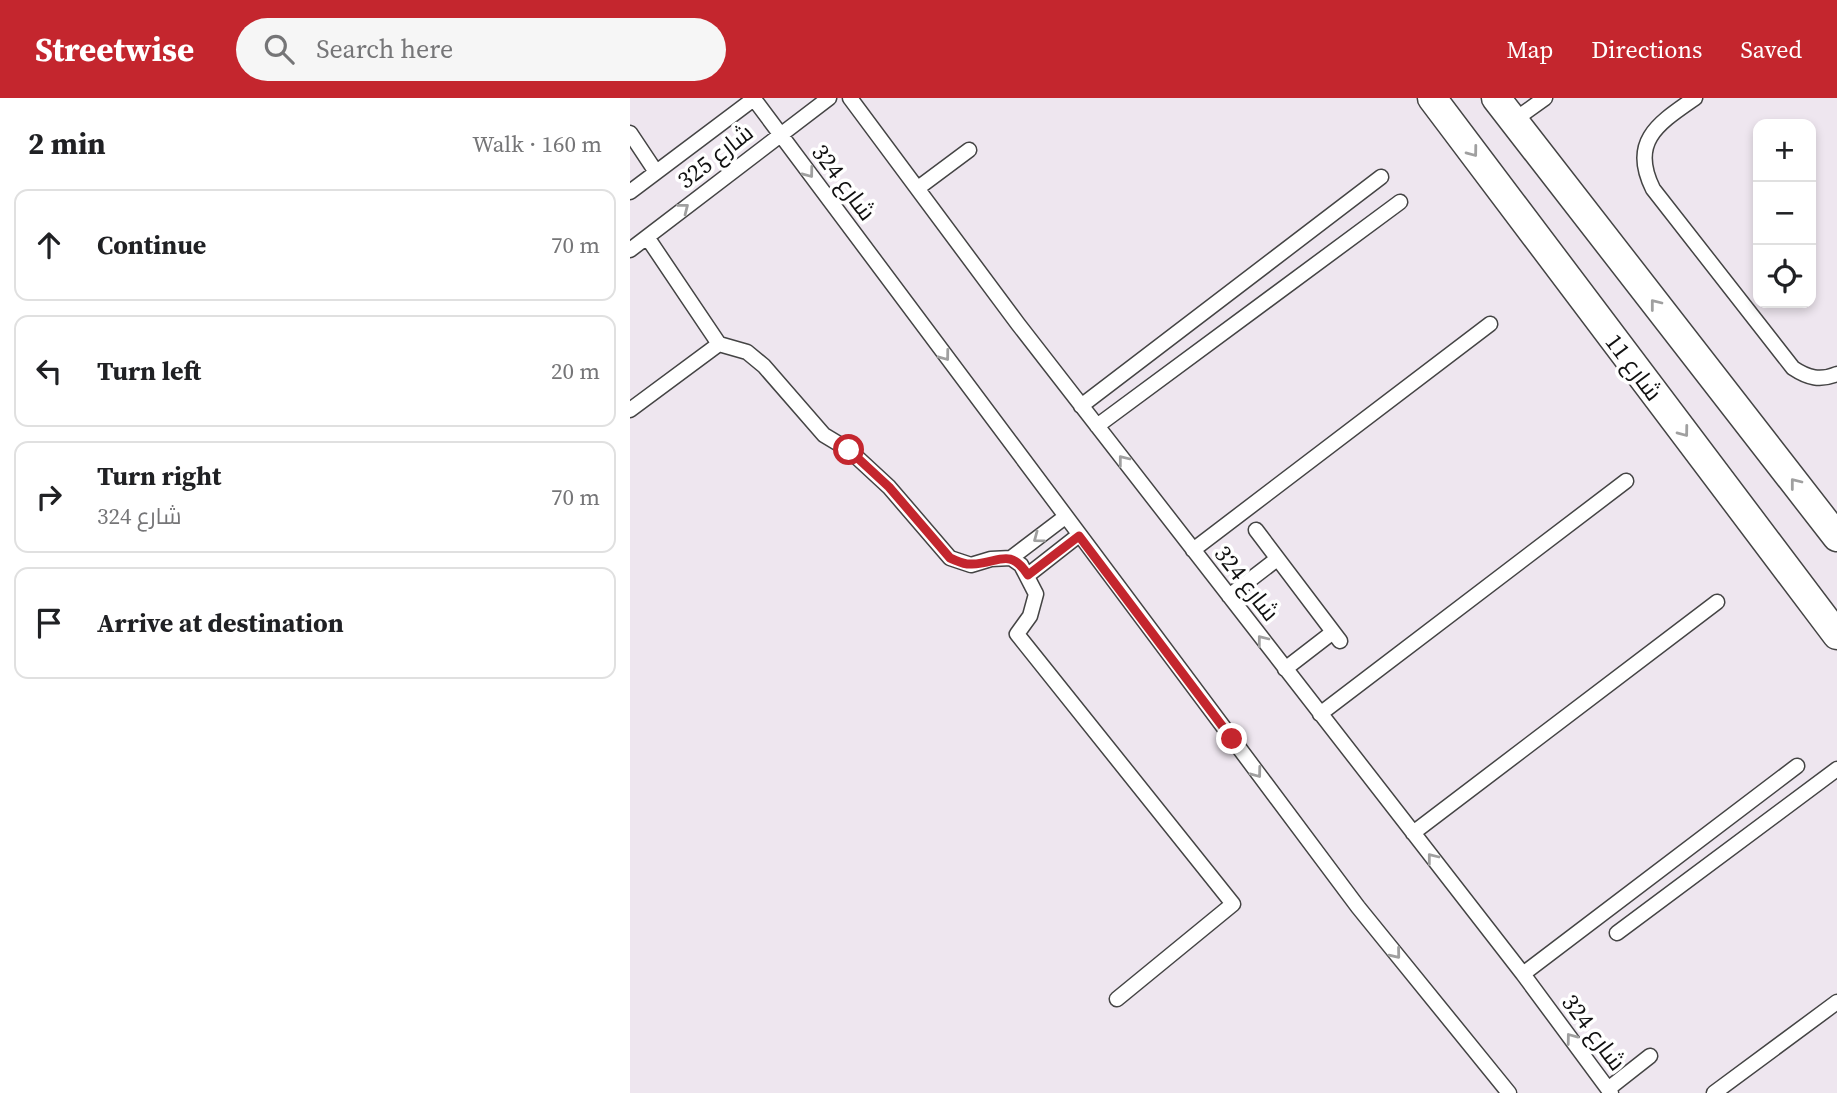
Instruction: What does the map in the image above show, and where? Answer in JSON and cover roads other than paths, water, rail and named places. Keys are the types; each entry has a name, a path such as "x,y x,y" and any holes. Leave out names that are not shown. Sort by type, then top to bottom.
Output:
{"street":[{"name":"شارع 11","path":"1432,98 1837,635"},
{"path":"1496,98 1837,537"}],"lane":[{"name":"شارع 325","path":"630,250 829,98"},
{"name":"شارع 324","path":"850,98 1018,324 1523,974 1610,1091"},
{"path":"1513,121 1545,98"},
{"path":"1695,98 1655,128 1647,142 1644,158 1646,174 1653,189 1793,368 1816,379 1837,374"},
{"name":"شارع 325","path":"630,192 754,99"},
{"name":"شارع 324","path":"754,99 1358,907 1509,1093"},
{"path":"630,133 656,172"},
{"path":"918,188 969,150"},
{"path":"1081,406 1381,177"},
{"path":"1097,426 1400,202"},
{"path":"647,237 719,344 747,352 764,366 824,435 849,450 889,487 950,558 971,565 991,559 1011,558 1065,517"},
{"path":"1192,550 1490,324"},
{"path":"630,411 719,344"},
{"path":"1320,714 1626,481"},
{"path":"1256,530 1336,637 1285,669"},
{"path":"1028,575 1079,536"},
{"path":"1011,558 1021,565 1028,575 1036,594 1030,616 1017,634 1233,904 1117,999"},
{"path":"1229,596 1277,559"},
{"path":"1413,833 1717,602"},
{"path":"1523,974 1797,766"},
{"path":"1617,933 1837,769"},
{"path":"1714,1093 1837,1002"},
{"path":"1610,1091 1650,1056"}]}
